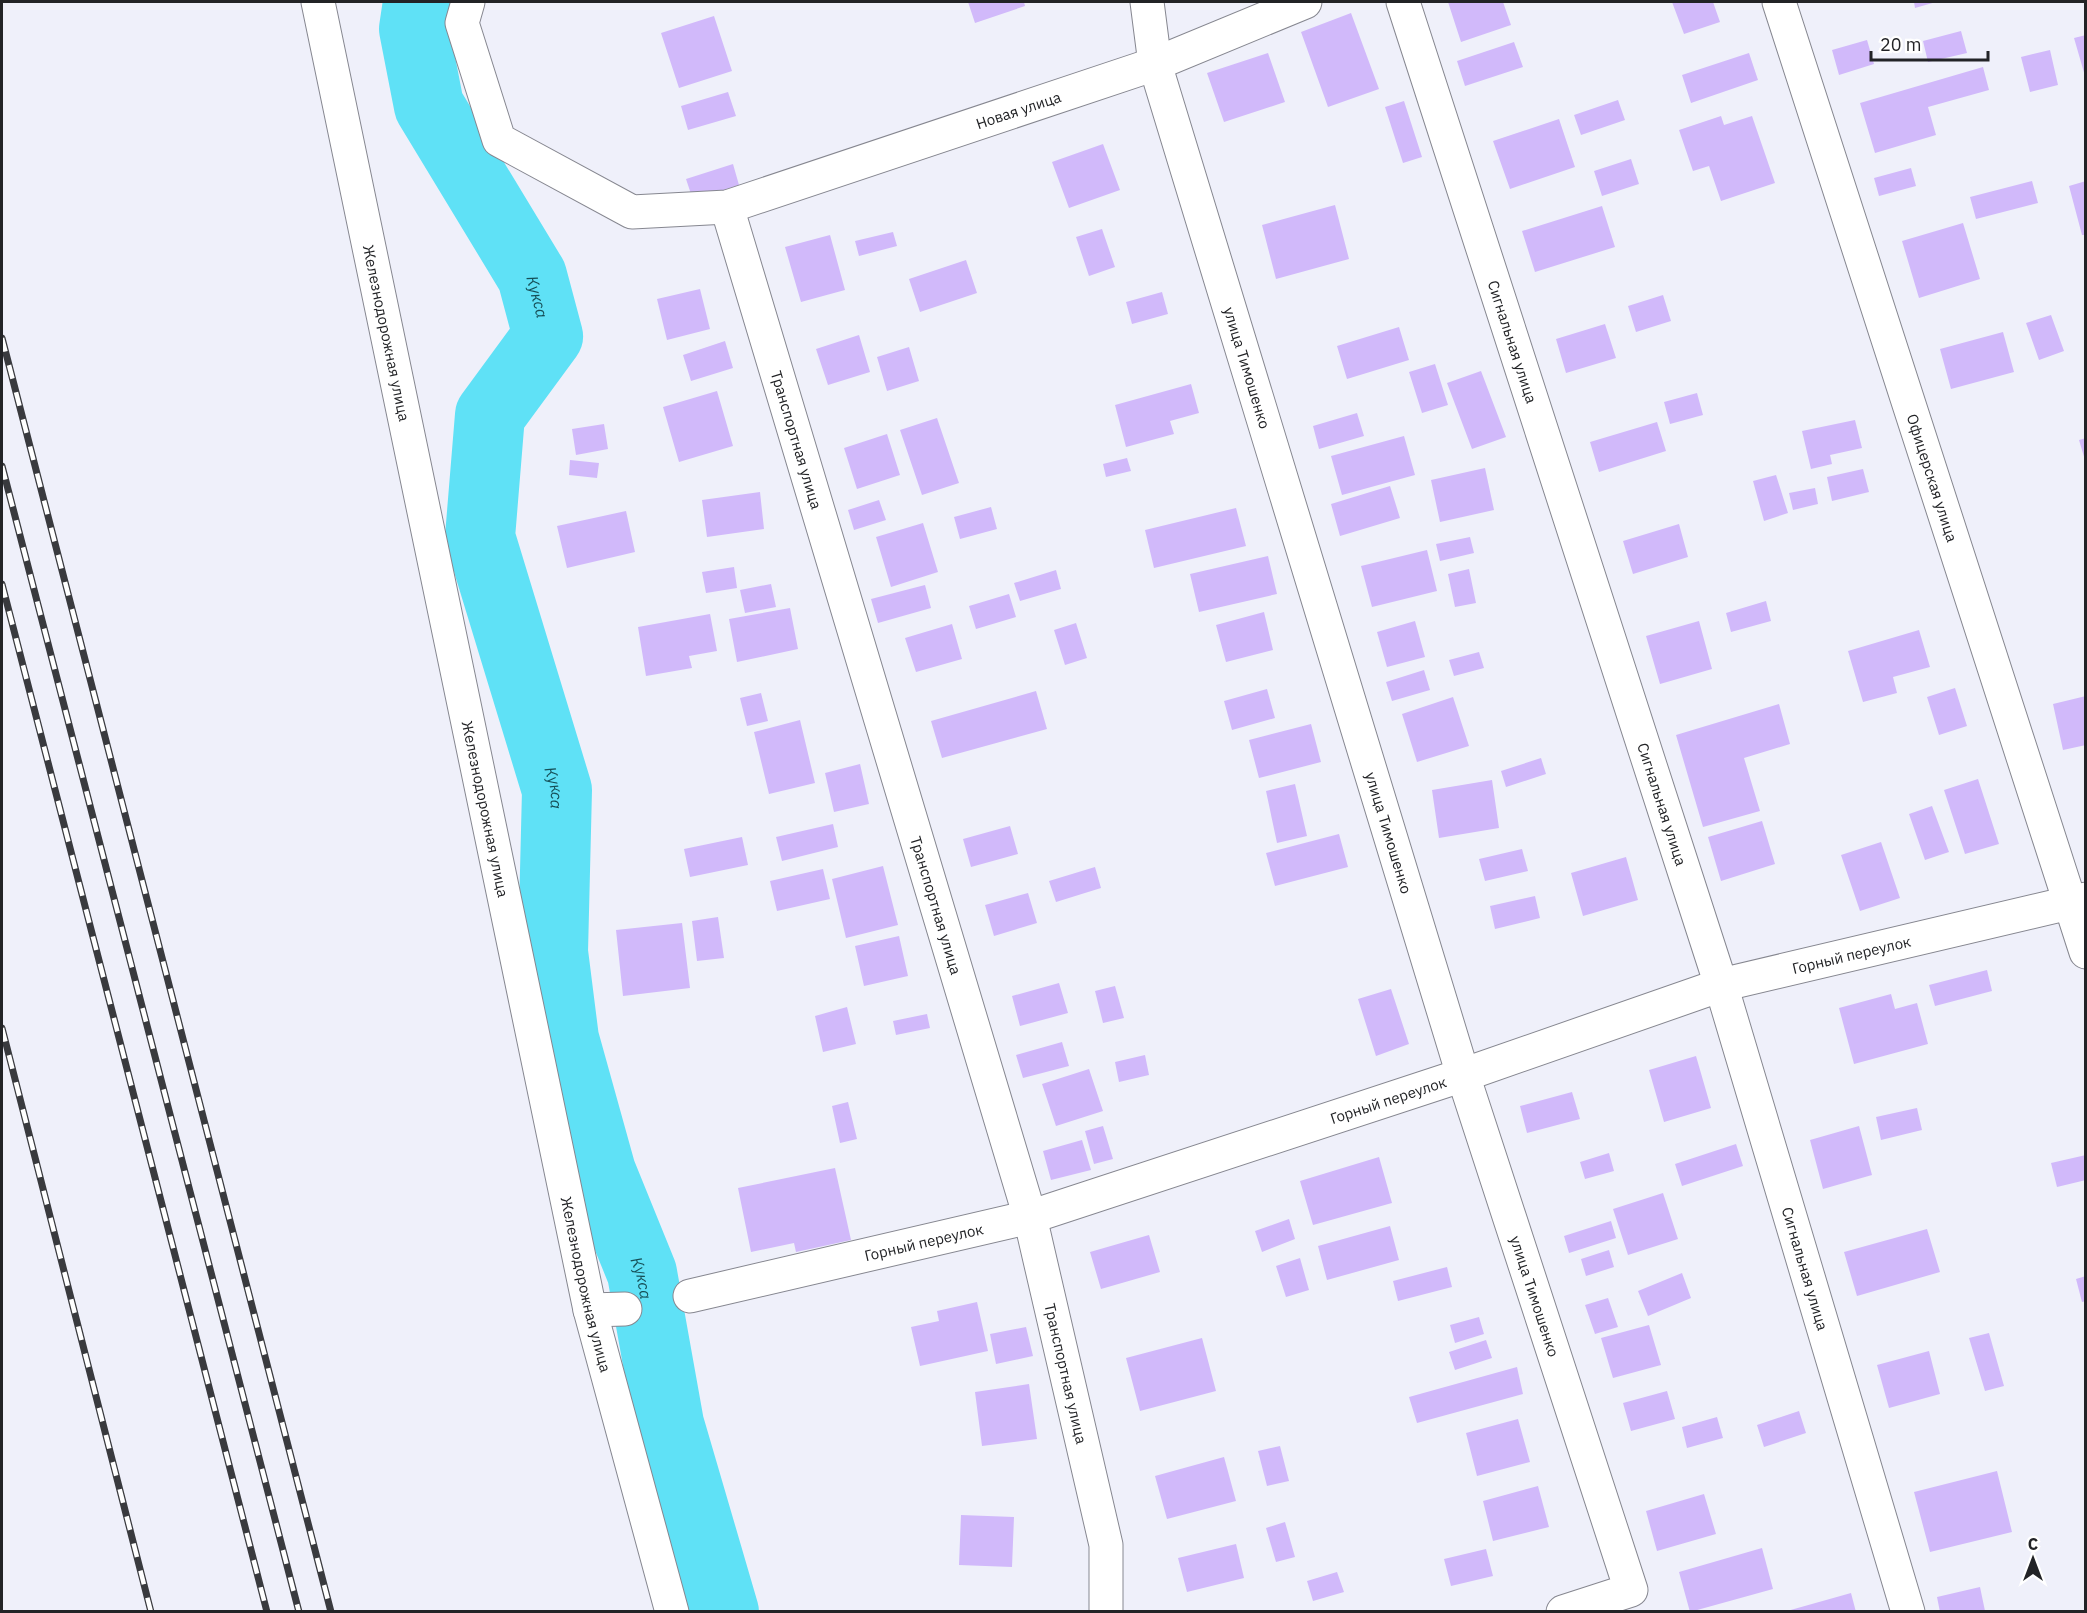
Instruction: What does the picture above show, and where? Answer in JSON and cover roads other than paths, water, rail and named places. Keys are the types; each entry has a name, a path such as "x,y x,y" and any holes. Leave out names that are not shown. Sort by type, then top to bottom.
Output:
{"street":[{"name":"Железнодорожная улица","path":"318,2 590,1310 672,1611"},
{"path":"468,2 462,23 499,140 632,212 727,207"},
{"name":"улица Тимошенко","path":"1147,2 1155,63 1463,1075 1631,1590 1563,1611"},
{"name":"Новая улица","path":"727,207 1155,63 1305,2"},
{"name":"Сигнальная улица","path":"1403,2 1721,985 1908,1611"},
{"name":"Офицерская улица","path":"1779,2 2077,900 2085,952"},
{"name":"Транспортная улица","path":"727,207 1030,1217 1106,1545 1106,1611"},
{"name":"Горный переулок","path":"690,1296 1030,1217 1463,1075 1721,985 2077,900"},
{"path":"590,1310 625,1309"}],"waterway":[{"name":"Кукса","path":"418,2 414,29 429,106 532,276 548,336 490,415 480,537 557,790 553,952 564,1039 601,1172 642,1273 669,1424 724,1612"}],"railway":[{"path":"2,338 331,1612"},
{"path":"2,466 299,1612"},
{"path":"2,584 267,1612"},
{"path":"2,1028 151,1612"}]}
